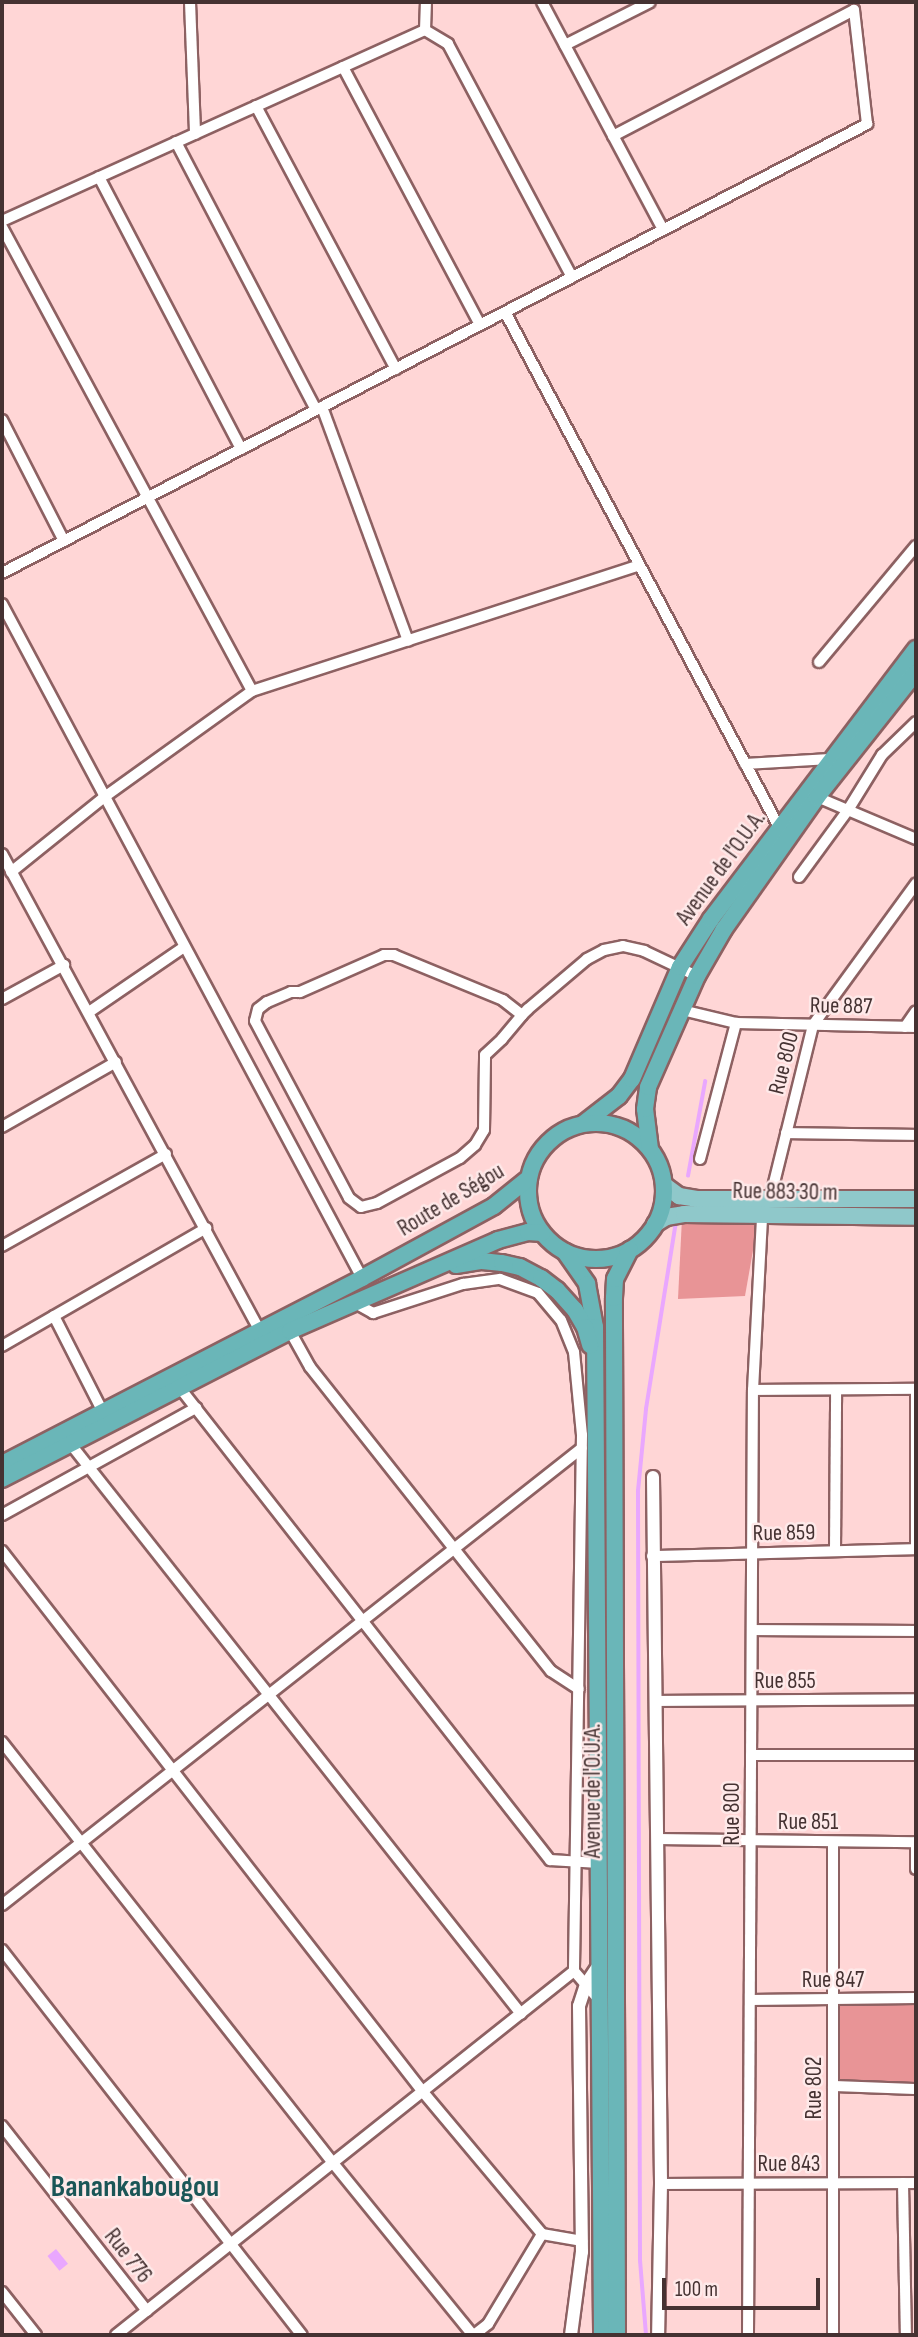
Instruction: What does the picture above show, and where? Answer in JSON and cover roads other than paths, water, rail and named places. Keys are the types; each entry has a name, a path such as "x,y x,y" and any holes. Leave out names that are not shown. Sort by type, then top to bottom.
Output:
{"highway":[{"name":"Avenue de l'O.U.A.","path":"584,1123 619,1096 632,1079 680,967 779,827 916,649"},
{"name":"Avenue de l'O.U.A.","path":"650,1149 645,1109 648,1087 697,976 724,929 817,797 916,671"},
{"path":"2,1479 69,1442 290,1331 498,1240 528,1232 542,1233 565,1252 604,1259 630,1250 644,1239 655,1224 664,1199 659,1166 650,1149 636,1136 620,1127 603,1123 584,1123 568,1128 542,1148 528,1178"},
{"name":"Route de Ségou","path":"2,1464 261,1333 494,1206 528,1178"},
{"name":"Route de Ségou","path":"528,1178 528,1198 542,1233"},
{"name":"Avenue de l'O.U.A.","path":"617,2335 614,1298 615,1279 630,1250"},
{"name":"Avenue de l'O.U.A.","path":"565,1252 587,1284 594,1327 596,1371 603,2335"},
{"path":"424,1273 482,1261 520,1267 558,1290 575,1310 589,1341 596,1371"}],"main road":[{"path":"664,1185 679,1196 697,1199 916,1199"},
{"name":"Rue 883 30 m","path":"655,1224 666,1217 684,1214 916,1217"}],"street":[{"path":"190,2 195,134"},
{"path":"425,30 426,2"},
{"path":"542,2 663,230"},
{"path":"565,46 650,2"},
{"path":"2,573 867,124 854,10 613,136"},
{"path":"2,221 425,30"},
{"path":"425,30 448,44 572,277"},
{"path":"343,67 480,325"},
{"path":"256,106 396,369"},
{"path":"176,142 319,408 408,640"},
{"path":"99,177 241,449"},
{"path":"2,227 251,691"},
{"path":"505,312 779,827"},
{"path":"2,420 64,541"},
{"path":"819,662 916,546"},
{"path":"11,872 103,798 251,691 639,565"},
{"path":"2,604 103,798 362,1278"},
{"path":"799,877 848,810 882,755 916,722"},
{"path":"744,764 830,759"},
{"path":"817,797 916,839"},
{"path":"2,857 64,965 261,1333"},
{"name":"Rue 800","path":"769,1199 813,1025 916,884"},
{"path":"522,1016 503,1000 394,955 384,955 300,992 267,1002 258,1009 255,1021 349,1198 361,1207 377,1203 460,1158 475,1145 484,1130 485,1055 522,1016 587,959 604,950 623,946 644,951 697,976"},
{"path":"89,1012 184,947"},
{"path":"2,999 64,965"},
{"name":"Rue 887","path":"682,1010 736,1023 911,1027"},
{"path":"911,1027 916,1011"},
{"path":"700,1159 736,1023"},
{"path":"2,1127 116,1062"},
{"path":"786,1133 916,1135"},
{"path":"2,1246 166,1154"},
{"name":"Rue 800","path":"748,2335 753,1390 762,1216"},
{"path":"2,1346 206,1228"},
{"name":"Avenue de l'O.U.A.","path":"355,1303 373,1313 482,1280 500,1279 538,1293 561,1320 574,1352 583,1435 574,1971"},
{"path":"54,1316 103,1412"},
{"path":"290,1331 310,1367 551,1671 579,1689"},
{"path":"180,1388 550,1860 599,1863"},
{"path":"753,1390 916,1389 916,1549"},
{"path":"835,1551 836,1390"},
{"path":"2,1515 196,1408"},
{"path":"583,1435 596,1461"},
{"path":"69,1442 91,1466 521,2014"},
{"path":"2,1905 582,1448"},
{"path":"653,1478 661,2184 658,2335"},
{"name":"Rue 859","path":"652,1556 916,1549"},
{"path":"2,1551 423,2092 542,2234 582,2241"},
{"path":"752,1630 916,1631"},
{"name":"Rue 855","path":"655,1702 916,1699"},
{"path":"2,1742 332,2163 473,2335 488,2324 542,2234"},
{"path":"751,1755 916,1755"},
{"name":"Rue 851","path":"657,1839 916,1842"},
{"name":"Rue 802","path":"833,1842 833,2335"},
{"path":"916,1842 916,1869"},
{"path":"2,1950 302,2335"},
{"path":"571,2335 582,2241 577,2052 579,2006 586,1984 599,1965"},
{"path":"116,2335 574,1971 599,2000"},
{"name":"Rue 847","path":"750,2000 916,1998"},
{"path":"833,2086 916,2088"},
{"name":"Rue 776","path":"2,2126 147,2311"},
{"path":"903,2183 906,2335"},
{"name":"Rue 843","path":"661,2184 916,2183"},
{"path":"2,2292 36,2335"}],"waterway":[{"path":"688,1176 705,1082"},
{"path":"646,2335 640,2261 638,1491 646,1409 676,1221"}],"district":[{"name":"Banankabougou","path":"135,2187"}]}
